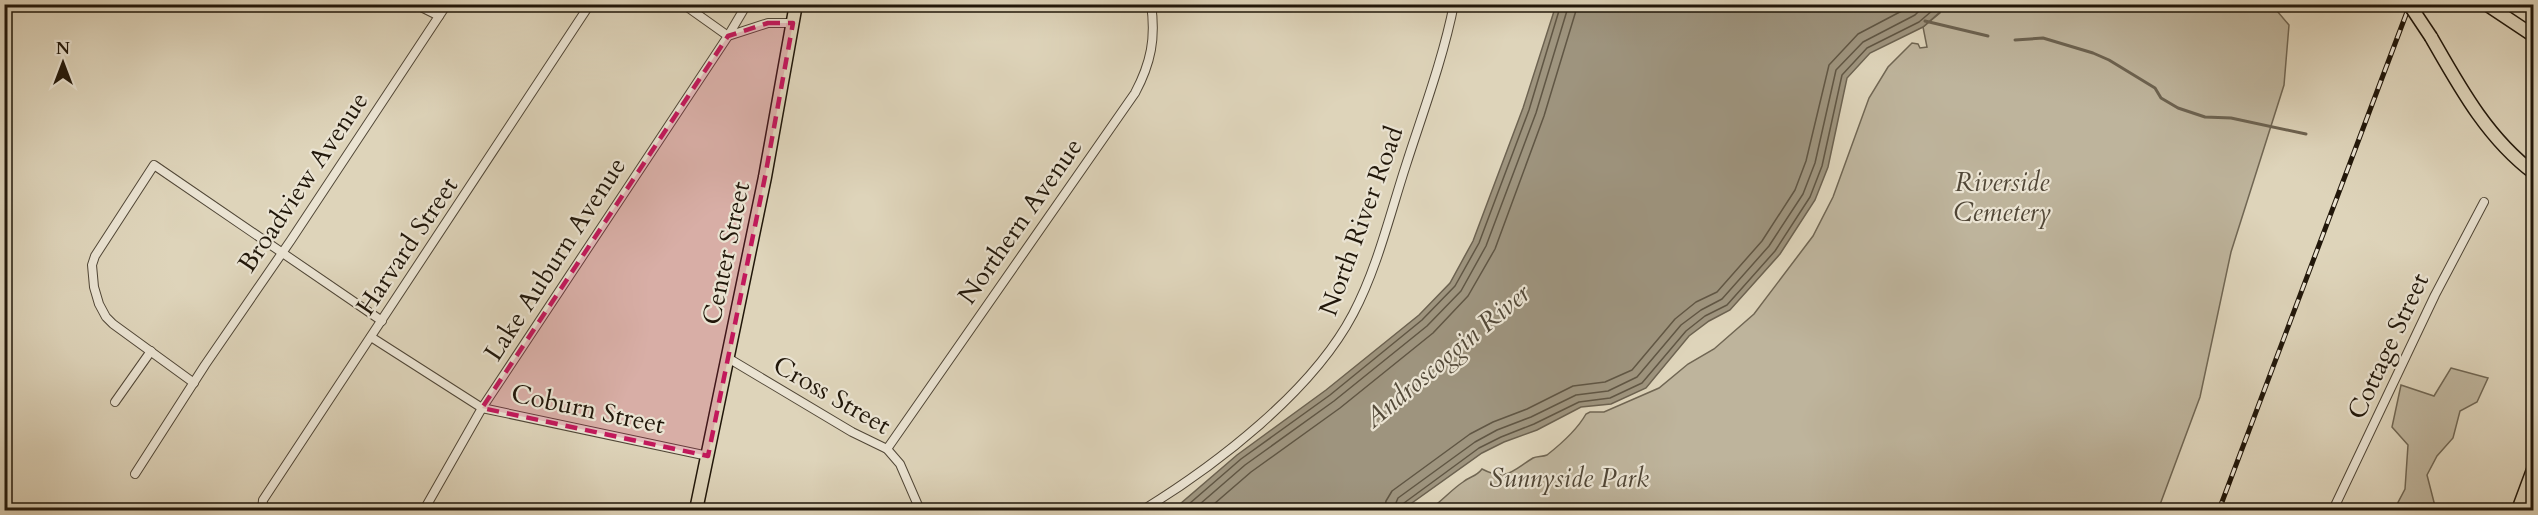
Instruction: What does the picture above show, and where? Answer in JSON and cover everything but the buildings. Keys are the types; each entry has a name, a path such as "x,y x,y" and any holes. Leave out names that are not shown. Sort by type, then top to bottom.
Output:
{"main road":[{"name":"Center Street","path":"696,510 728,358 796,4"},
{"path":"2409,4 2477,113 2513,156 2534,173"},
{"path":"2486,4 2534,36"},
{"path":"2518,510 2534,467"}],"street":[{"path":"415,4 439,16"},
{"name":"Broadview Avenue","path":"135,474 447,4"},
{"name":"Harvard Street","path":"262,510 263,500 590,4"},
{"path":"682,4 729,36 768,23 793,23"},
{"name":"Lake Auburn Avenue","path":"424,510 482,408 729,36 747,4"},
{"name":"Northern Avenue","path":"887,449 1135,93 1146,74 1152,51 1154,23 1151,4"},
{"name":"North River Road","path":"1143,510 1233,447 1264,420 1320,364 1343,331 1376,256 1441,57 1454,4"},
{"path":"194,383 113,324 99,304 94,287 92,265 95,256 111,228 154,165 382,321"},
{"name":"Cottage Street","path":"2333,510 2434,295 2484,202"},
{"name":"Coburn Street","path":"371,337 482,408 708,456"},
{"path":"115,402 150,351"},
{"name":"Cross Street","path":"728,358 852,432 887,449 900,464 920,510"}],"highlighted area":[{"path":"768,23 793,23 765,177 708,456 482,408 728,36"}],"green space":[{"name":"Riverside Cemetery","path":"1939,5 2272,5 2289,25 2284,85 2231,252 2200,397 2158,510 1429,510 1482,469 1491,473 1509,473 1533,458 1547,455 1573,431 1586,414 1604,412 1659,388 1688,364 1714,349 1754,314 1813,236 1833,197 1869,98 1888,67 1912,43 1918,44 1920,48 1927,47 1923,27 1940,13"},
{"path":"2451,368 2488,378 2477,402 2460,411 2453,438 2437,456 2427,475 2436,510 2394,510 2405,489 2408,445 2392,427 2401,385 2434,396"}],"water":[{"name":"Androscoggin River","path":"1939,4 1940,12 1923,27 1870,53 1847,78 1828,167 1815,200 1780,254 1730,310 1709,321 1689,336 1646,388 1611,404 1581,407 1537,430 1482,453 1402,510 1173,510 1237,455 1326,390 1419,315 1450,283 1473,241 1523,108 1556,5"}],"waterway":[{"path":"1925,21 1988,36"},
{"path":"2015,40 2043,38 2093,53 2155,88 2161,98 2178,108 2205,117 2231,118 2306,134"}],"railway":[{"path":"2219,510 2410,4"}],"park label":[{"name":"Sunnyside Park","path":"1569,478"}]}
